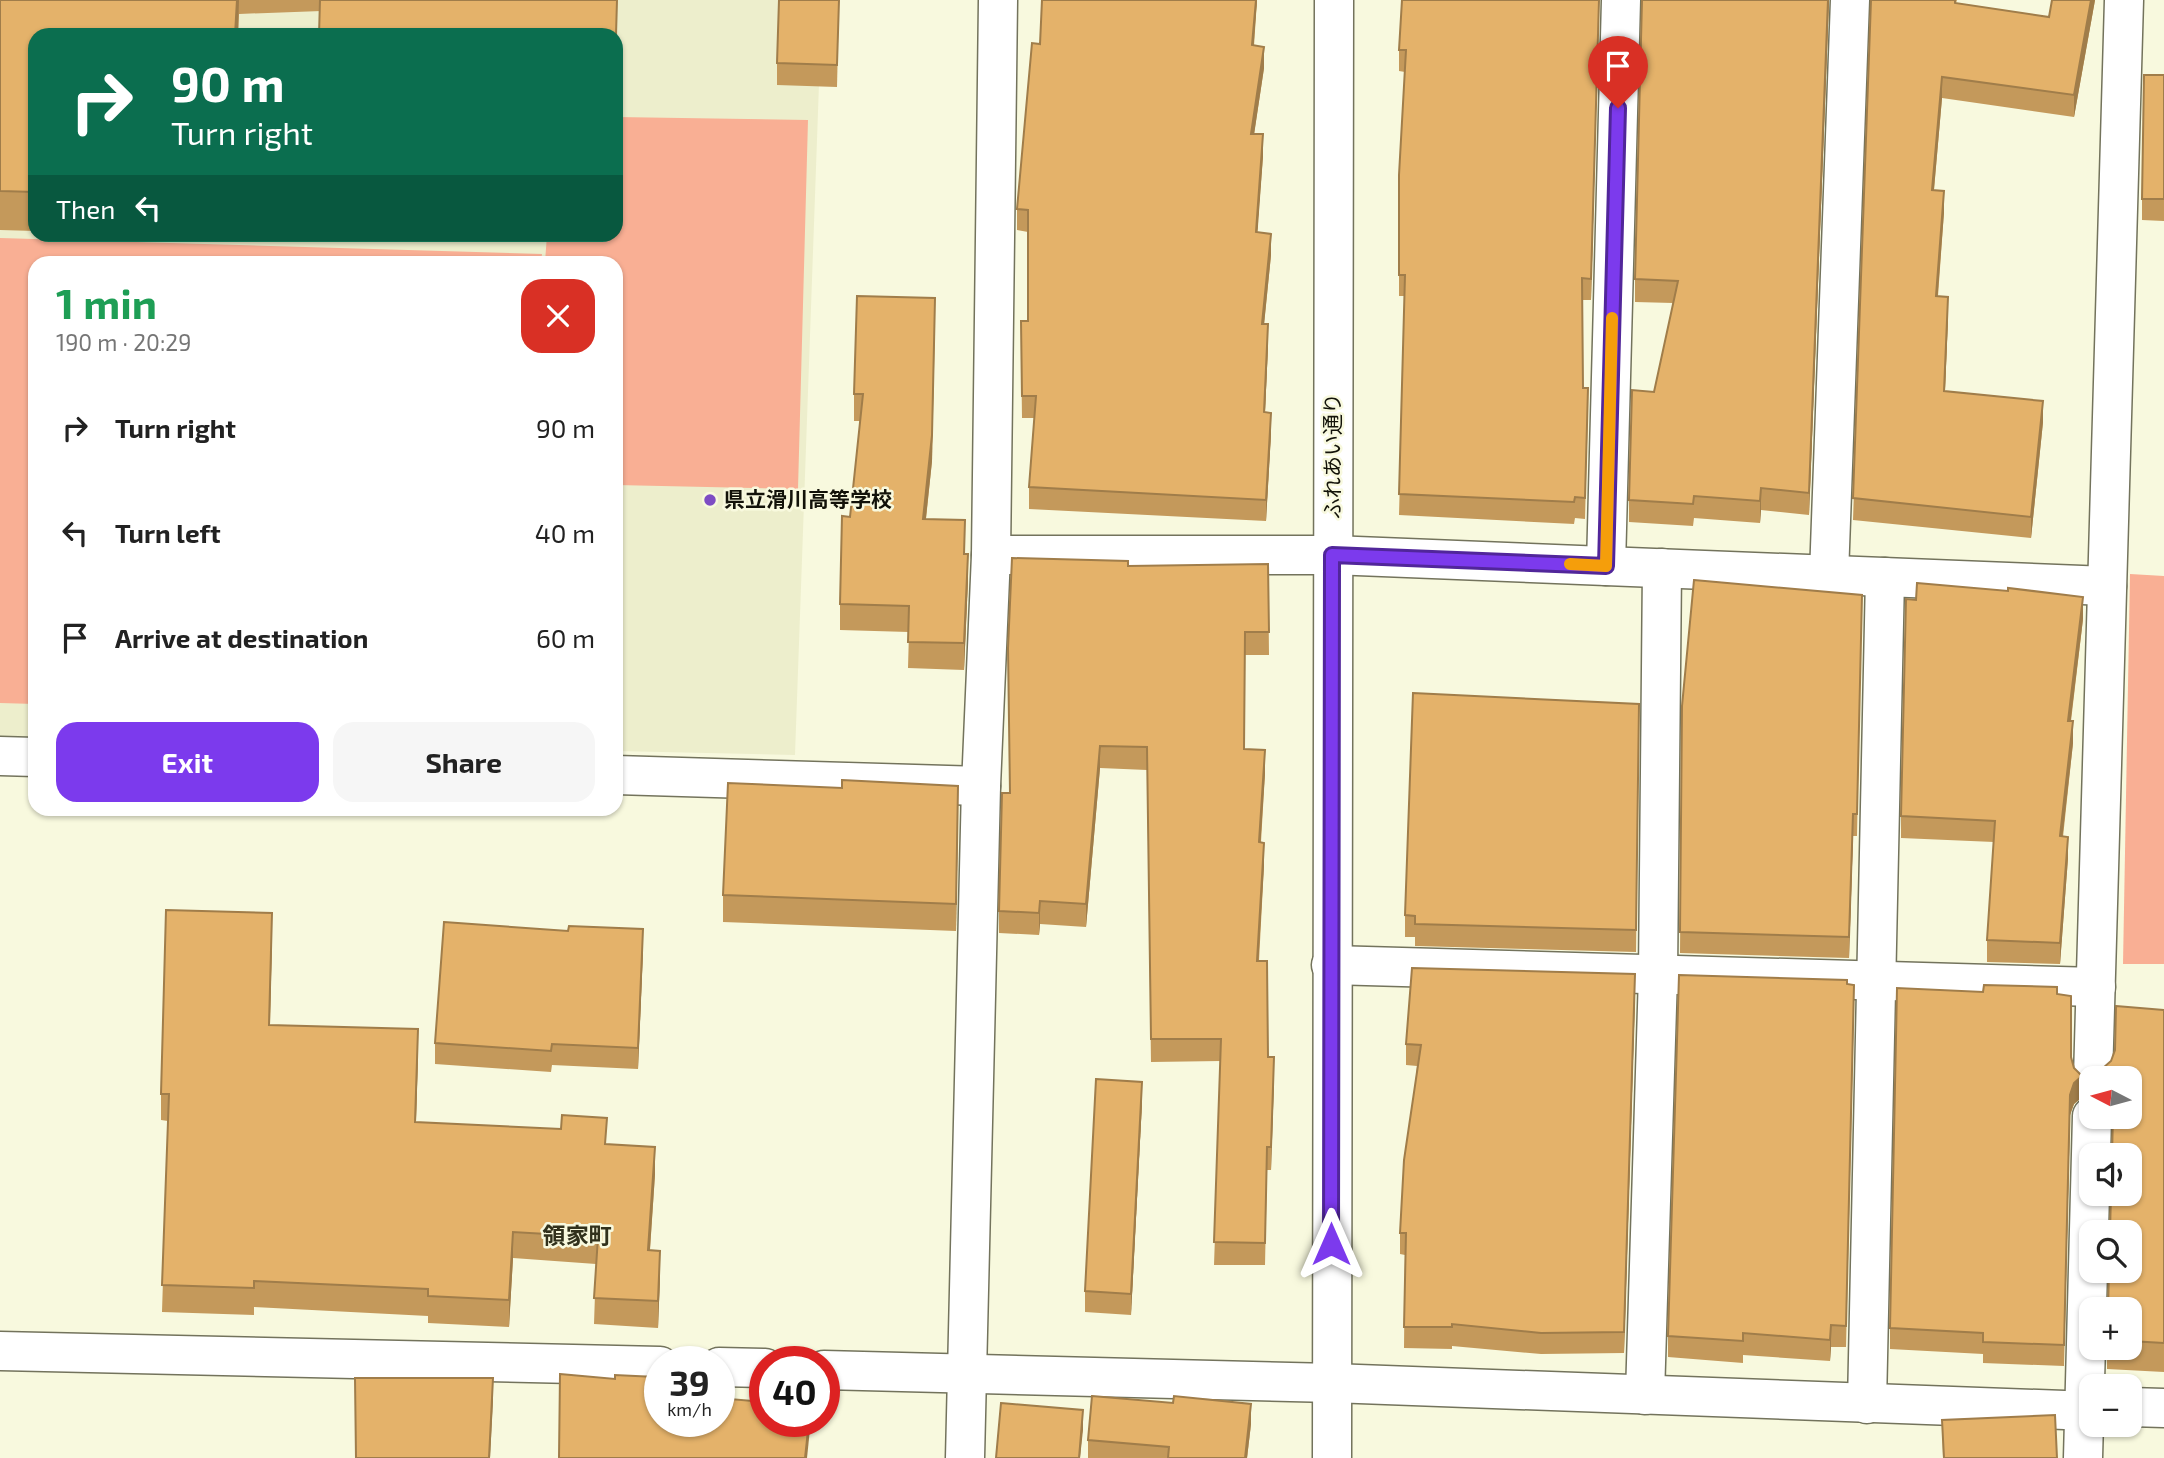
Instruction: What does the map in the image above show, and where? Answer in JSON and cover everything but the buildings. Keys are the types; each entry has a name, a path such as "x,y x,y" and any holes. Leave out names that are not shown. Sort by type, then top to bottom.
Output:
{"street":[{"path":"965,1458 981,786 991,555 999,0"},
{"name":"ふれあい通り","path":"1332,1458 1334,0"},
{"path":"1606,566 1621,0"},
{"path":"1829,575 1850,0"},
{"path":"2093,1066 2124,0"},
{"path":"991,555 1332,555 2107,586"},
{"path":"1645,1395 1658,975 1662,568"},
{"path":"1867,1404 1885,577"},
{"path":"0,756 28,757"},
{"path":"623,775 981,786"},
{"path":"1331,965 2096,987"},
{"path":"2089,1374 2092,1129"},
{"path":"0,1351 644,1366"},
{"path":"840,1370 1332,1383 2079,1411"},
{"path":"2142,1407 2164,1408"},
{"path":"2083,1458 2085,1437"}],"shaded area":[{"name":"県立滑川高等学校","path":"0,0 822,0 795,755 623,751 623,256 28,256 28,738 0,737"},
{"path":"623,117 808,120 798,489 623,485 623,256 545,256 546,242 623,242"},
{"path":"0,238 28,239 28,242 136,242 542,254 28,256 28,704 0,703"},
{"path":"2130,574 2164,576 2164,964 2123,964"}],"slow traffic":[{"path":"1570,564 1606,566 1612,318"}],"place":[{"name":"県立滑川高等学校","path":"710,500"}],"district":[{"name":"領家町","path":"577,1236"}],"route":[{"path":"1331,1244 1332,555 1606,566 1618,108"}]}
